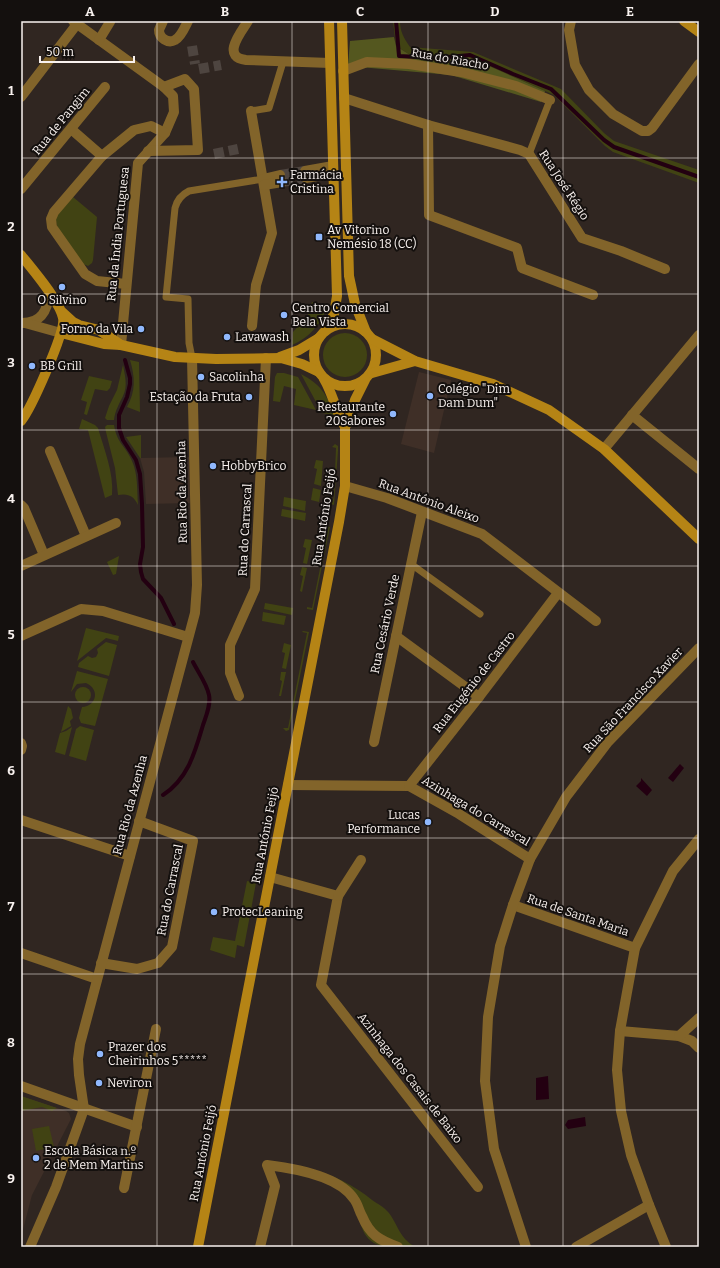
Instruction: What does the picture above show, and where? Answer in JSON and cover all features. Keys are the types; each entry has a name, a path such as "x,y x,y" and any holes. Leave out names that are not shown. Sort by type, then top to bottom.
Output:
{"street":[{"path":"99,40 110,22 109,21"},
{"path":"163,21 159,31 164,40 170,42 179,36 188,21"},
{"path":"248,21 234,44 234,50 237,56 246,60 330,63"},
{"path":"320,374 314,358 317,343 332,319 336,303 329,21"},
{"path":"342,21 349,276 355,304 376,347 376,365 368,376"},
{"path":"571,21 569,30 575,65 589,90 613,114 642,131 648,131 652,128 699,64"},
{"path":"684,21 699,32"},
{"path":"21,98 75,22"},
{"name":"Rua da Índia Portuguesa","path":"75,22 164,87 173,96 174,112 165,133 138,163 121,345"},
{"name":"Rua do Riacho","path":"343,71 367,62 409,64 461,72 509,84 550,100"},
{"path":"148,151 198,150 194,89 185,79 164,87"},
{"name":"Rua de Pangim","path":"21,189 105,87"},
{"name":"Rua José Régio","path":"344,98 428,125 520,150 529,154 582,238 621,251 665,269"},
{"path":"251,111 272,233 256,285 252,326"},
{"path":"428,125 429,215 517,248 522,268 593,295"},
{"path":"126,284 97,281 87,276 53,230 51,223 54,212 102,156 134,130 151,126 165,133"},
{"path":"71,129 102,156"},
{"path":"305,174 333,169"},
{"path":"263,182 281,178"},
{"path":"21,255 50,292 62,312 64,319 61,333 32,404 21,421"},
{"path":"21,322 33,322 43,314 48,305 50,292"},
{"path":"62,312 73,322 99,330 121,345"},
{"path":"21,322 104,344 121,345 155,353 192,358 270,358 296,362 320,374 329,382 338,386 352,386 368,376 415,361"},
{"path":"270,358 287,355 299,350 333,327 341,324 359,327 369,335 415,361 493,384 549,410 604,449 699,539"},
{"path":"604,449 699,335"},
{"name":"Rua Rio da Azenha","path":"30,1247 56,1187 84,1109 78,1075 79,1051 194,613 197,585 192,358"},
{"name":"Rua do Carrascal","path":"240,696 230,672 230,645 255,589 270,358"},
{"name":"Rua António Feijó","path":"320,374 333,397 341,421 345,427"},
{"name":"Rua António Feijó","path":"198,1247 345,486 345,427 355,400 368,376"},
{"path":"632,415 699,469"},
{"path":"50,451 86,536"},
{"name":"Rua António Aleixo","path":"345,486 387,498 482,534 596,621"},
{"path":"21,505 24,508 44,555"},
{"name":"Rua Cesário Verde","path":"374,742 422,512"},
{"path":"21,566 116,523"},
{"name":"Rua Eugénio de Castro","path":"409,786 558,593"},
{"path":"21,636 80,609 103,611 188,637"},
{"path":"396,636 479,697"},
{"name":"Rua São Francisco Xavier","path":"526,1247 494,1148 485,1081 488,1017 500,946 530,859 566,797 608,742 699,648"},
{"path":"21,743 21,750"},
{"name":"Azinhaga do Carrascal","path":"288,785 409,786 459,814 530,859"},
{"path":"21,820 130,856"},
{"name":"Rua do Carrascal","path":"101,963 137,969 158,963 172,947 193,841 139,821"},
{"path":"666,1247 631,1155 621,1111 617,1070 620,1031 635,948 673,871 699,840"},
{"path":"270,877 338,896 361,860"},
{"name":"Azinhaga dos Casais de Baixo","path":"338,896 321,985 478,1188"},
{"name":"Rua de Santa Maria","path":"513,905 635,948"},
{"path":"21,953 97,979"},
{"path":"679,1036 699,1018"},
{"path":"124,1188 156,1029"},
{"path":"620,1031 679,1036 692,1041 699,1048"},
{"path":"21,1086 137,1127"},
{"path":"260,1247 275,1186 267,1165 286,1167 306,1172 335,1183 355,1200 362,1217 373,1234 380,1239 398,1247"},
{"path":"576,1247 649,1205"}],"lane":[{"path":"251,111 269,108 283,62"},
{"path":"529,154 550,100"},
{"path":"192,358 189,343 188,299 166,297 175,208 177,202 183,194 189,192 263,182"},
{"path":"411,564 480,614"}],"shaded area":[{"path":"393,21 400,21 403,35 410,47 473,52 561,89 604,133 614,141 699,170 699,183 613,152 605,146 554,95 469,57 410,55 396,46"},
{"path":"73,197 97,217 93,260 88,266 83,264 71,248 56,223 59,213"},
{"path":"312,302 327,307 314,330 292,345 293,332 308,315"},
{"path":"341,333 349,333 361,339 367,351 367,359 361,371 349,377 341,377 329,371 323,359 323,351 329,339"},
{"path":"130,360 139,362 140,412 127,407 132,395 134,384"},
{"path":"123,365 126,381 125,392 116,411 114,420 107,420 105,418 117,390"},
{"name":"Colégio \"Dim Dam Dum\"","path":"419,372 451,380 434,453 401,444"},
{"path":"277,373 284,373 298,377 316,410 294,405 296,389 284,386 280,402 273,401 275,377"},
{"path":"301,374 322,390 329,401 334,415 322,413"},
{"path":"89,376 112,381 110,388 107,391 95,389 87,415 84,414 87,402 81,400"},
{"path":"82,419 98,428 106,453 112,478 112,495 105,498 88,430 79,429"},
{"path":"107,425 114,425 117,437 130,456 134,466 138,505 135,499 130,496 125,494 118,495 115,468 105,427"},
{"path":"141,435 141,458 140,458 126,437"},
{"path":"335,444 338,446 338,451 334,505 328,502 332,503 334,496 336,448 332,447"},
{"path":"189,457 190,503 146,504 144,472 140,458"},
{"path":"316,460 323,461 321,486 314,484 317,469 314,468"},
{"path":"313,488 321,490 319,502 311,500"},
{"path":"284,497 306,501 305,511 283,506"},
{"path":"282,509 306,513 305,521 281,516"},
{"path":"323,527 330,527 313,610 307,609 307,607 312,608 328,529"},
{"path":"305,539 312,540 307,564 303,563 306,548 303,547"},
{"path":"119,556 116,574 113,575 107,562"},
{"path":"302,567 307,568 302,592 300,591 303,576 300,575"},
{"path":"265,603 293,608 292,615 264,609"},
{"path":"263,612 286,616 284,625 262,621"},
{"path":"86,628 119,636 118,641 106,638 77,661"},
{"path":"302,632 309,632 289,730 286,731 283,728 288,728 307,633"},
{"path":"106,642 117,645 109,676 78,667 79,663 88,656 92,658 96,657 98,653 97,649"},
{"path":"284,643 291,645 286,669 282,668 285,653 282,652"},
{"path":"77,671 108,679 95,726 81,723 79,718 82,707 91,704 94,701 95,693 86,683 77,684 71,692"},
{"path":"281,672 286,672 281,696 279,696 282,681 280,680"},
{"path":"80,687 86,687 91,692 89,701 86,703 80,703 75,698 75,692"},
{"path":"68,706 71,709 73,718 70,721 71,726 61,732"},
{"path":"80,726 94,730 86,761 69,756 76,729"},
{"path":"72,727 65,755 55,752 60,733"},
{"path":"680,764 684,768 673,782 668,778"},
{"path":"641,778 652,790 647,796 636,786 641,781"},
{"path":"247,881 256,883 244,947 237,945 235,958 210,950 213,937 235,941"},
{"path":"548,1076 549,1099 536,1100 536,1078"},
{"name":"Escola Básica n.º 2 de Mem Martins","path":"21,1096 66,1111 69,1113 71,1119 32,1195 21,1237"},
{"path":"21,1096 57,1108 52,1111 42,1107 21,1111"},
{"path":"585,1117 586,1126 568,1129 565,1125 568,1120"},
{"path":"49,1126 54,1147 36,1151 32,1129"},
{"path":"311,1170 327,1174 343,1181 383,1207 389,1213 402,1236 415,1247 391,1247 377,1245 371,1241 366,1236 362,1228 356,1207 350,1199 334,1185"}],"green space":[{"path":"394,37 396,46 410,55 469,57 545,91 541,102 451,75 348,66 350,41"}],"waterway":[{"path":"396,21 399,56 437,58 470,55 551,89 604,140 614,147 699,177"},
{"path":"125,360 130,378 130,384 127,397 119,415 119,428 123,440 136,460 140,474 143,547 140,564 141,572 143,579 161,598 174,624"},
{"path":"163,795 172,789 185,773 197,745 209,707 208,691 193,662"}],"tunnel":[{"path":"192,46 195,64"},
{"path":"199,69 221,65"},
{"path":"214,154 238,149"},
{"path":"280,175 305,171"},
{"path":"282,182 306,178"}],"place":[{"name":"Farmácia Cristina","path":"282,182"},
{"name":"Av Vitorino Nemésio 18 (CC)","path":"319,237"},
{"name":"O Silvino","path":"62,287"},
{"name":"Centro Comercial Bela Vista","path":"284,315"},
{"name":"Forno da Vila","path":"141,329"},
{"name":"Lavawash","path":"227,337"},
{"name":"BB Grill","path":"32,366"},
{"name":"Sacolinha","path":"201,377"},
{"name":"Colégio \"Dim Dam Dum\"","path":"430,396"},
{"name":"Estação da Fruta","path":"249,397"},
{"name":"Restaurante 20Sabores","path":"393,414"},
{"name":"HobbyBrico","path":"213,466"},
{"name":"Lucas Performance","path":"428,822"},
{"name":"ProtecLeaning","path":"214,912"},
{"name":"Prazer dos Cheirinhos 5*****","path":"100,1054"},
{"name":"Neviron","path":"99,1083"},
{"name":"Escola Básica n.º 2 de Mem Martins","path":"36,1158"}]}
